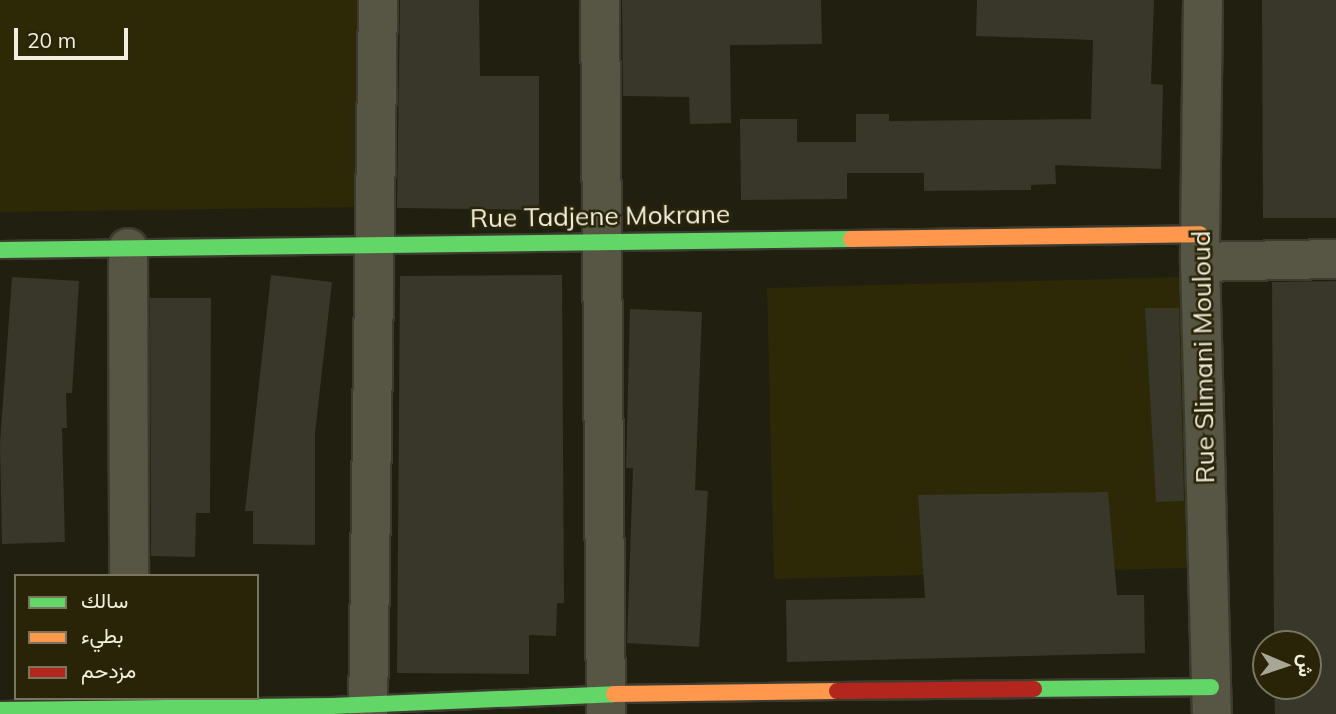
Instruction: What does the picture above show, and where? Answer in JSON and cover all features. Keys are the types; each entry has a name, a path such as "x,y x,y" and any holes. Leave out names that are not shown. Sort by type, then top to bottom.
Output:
{"street":[{"path":"368,708 378,0"},
{"path":"600,0 606,704"},
{"name":"Rue Slimani Mouloud","path":"1203,0 1200,248 1211,701"},
{"name":"Rue Tadjene Mokrane","path":"0,250 600,239 1200,248"},
{"path":"128,248 129,574"},
{"path":"1200,248 1336,260"},
{"path":"0,710 1211,701"}],"shaded area":[{"path":"0,0 363,0 366,207 0,212"},
{"path":"1182,277 1188,568 774,579 767,288"}],"building":[{"path":"400,0 479,0 480,76 539,76 539,210 397,208"},
{"path":"622,0 821,0 822,44 730,45 731,123 690,124 689,97 623,96"},
{"path":"977,0 1154,0 1151,84 1163,85 1161,169 1055,165 1056,184 1031,185 1031,190 924,191 924,173 847,173 847,199 741,200 740,119 797,119 797,142 856,142 856,114 889,114 889,121 1091,119 1093,40 976,36"},
{"path":"1262,0 1336,0 1336,218 1263,218"},
{"path":"271,275 332,282 315,433 315,545 253,544 253,511 245,511"},
{"path":"562,275 564,603 557,603 556,636 529,635 529,674 397,673 400,276"},
{"path":"12,277 79,281 72,393 66,393 67,428 62,428 65,542 2,544 0,443"},
{"path":"1336,281 1336,714 1275,714 1274,700 1322,700 1322,630 1274,630 1272,282"},
{"path":"150,298 211,298 210,513 196,513 195,557 151,556"},
{"path":"1145,308 1179,308 1184,501 1156,502"},
{"path":"630,309 702,312 695,490 708,491 699,647 627,643 633,468 626,468"},
{"path":"1108,492 1117,595 1144,595 1145,653 787,662 786,600 925,598 918,495"}],"traffic: fast":[{"path":"0,250 851,239"},
{"path":"1034,689 1211,687"},
{"path":"0,710 332,706 614,694"}],"traffic: slow":[{"path":"851,239 1200,234"},
{"path":"614,694 837,691"}],"traffic: jam":[{"path":"837,691 1034,689"}]}
